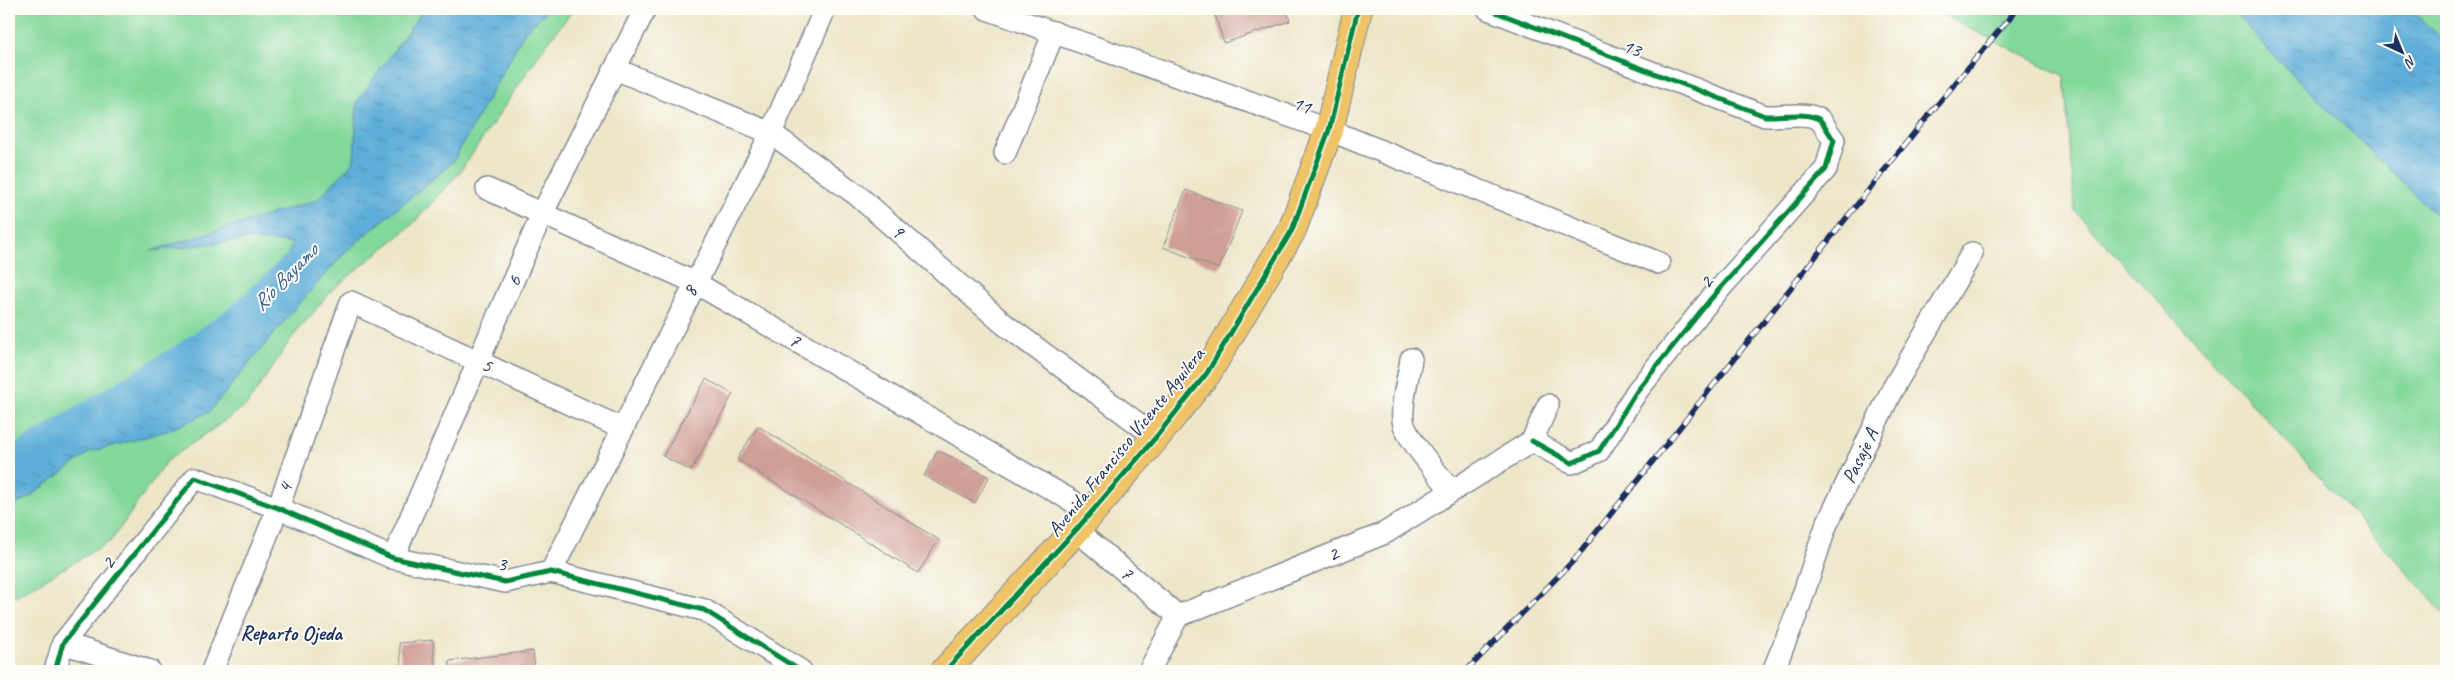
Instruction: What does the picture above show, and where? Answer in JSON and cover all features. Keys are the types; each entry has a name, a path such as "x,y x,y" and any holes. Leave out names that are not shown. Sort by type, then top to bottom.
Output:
{"main road":[{"name":"Avenida Francisco Vicente Aguilera","path":"945,671 1084,521 1156,437 1207,373 1292,230 1329,130 1358,9"}],"street":[{"name":"6","path":"393,558 542,214 645,9"},
{"name":"8","path":"551,572 770,133 825,9"},
{"name":"11","path":"987,9 1329,130 1659,262"},
{"name":"13","path":"1488,9 1765,116"},
{"path":"1005,153 1054,32"},
{"name":"9","path":"615,69 770,133 857,196 1004,324 1156,437"},
{"name":"2","path":"1178,616 1385,533 1532,442 1572,463 1599,451 1637,391 1709,301 1826,169 1834,140 1819,120 1800,114 1783,117 1765,116"},
{"name":"7","path":"487,189 694,282 1084,521 1178,616"},
{"name":"Pasaje A","path":"1773,671 1797,613 1826,526 1892,390 1972,253"},
{"name":"5","path":"351,302 623,429"},
{"name":"4","path":"212,671 278,508 351,302"},
{"path":"1411,358 1404,405 1404,424 1452,491"},
{"path":"1532,442 1548,405"},
{"name":"2","path":"55,671 63,643 195,478"},
{"name":"3","path":"195,478 278,508 393,558 505,582 551,572 704,610 801,671"},
{"path":"1149,671 1178,616"},
{"path":"63,643 150,671"}],"green space":[{"path":"9,9 424,9 357,102 354,162 317,200 155,250 248,239 293,243 259,315 173,387 33,468 9,476"},
{"path":"549,9 574,9 545,46 460,172 411,226 333,289 291,339 247,405 166,462 111,541 9,600 9,507 25,500 90,452 167,431 297,306 346,251 453,162 525,31"},
{"path":"1931,9 2232,9 2267,49 2446,225 2446,615 2075,211 2064,76"},
{"path":"2410,9 2446,9 2446,43"}],"water":[{"path":"424,9 549,9 525,31 453,162 346,251 297,306 209,412 167,431 90,452 25,500 9,507 9,476 34,468 173,387 259,315 293,243 248,239 151,251 317,200 354,162 357,102"},
{"path":"2232,9 2410,9 2446,43 2446,225 2267,49"}],"building":[{"path":"1213,9 1286,9 1290,21 1224,43"},
{"path":"1186,190 1242,211 1219,269 1163,247"},
{"path":"706,379 733,394 691,471 663,456"},
{"path":"758,426 939,540 918,573 737,459"},
{"path":"938,450 989,477 975,503 924,476"},
{"path":"433,640 435,671 402,671 399,643"},
{"path":"533,651 535,671 450,671 449,661"}],"waterway":[{"name":"Río Bayamo","path":"9,469 184,361 240,322 302,264"}],"railway":[{"path":"1466,671 1575,559 1918,128 2017,9"}],"cycle path":[{"path":"945,671 1076,530 1156,437 1207,373 1292,230 1329,130 1358,9"},
{"path":"1488,9 1765,116 1802,115 1815,117 1822,122 1834,140 1826,169 1709,301 1637,391 1599,451 1572,463 1532,441"},
{"path":"55,671 63,643 195,478 278,508 393,558 505,582 551,572 704,610 801,671"}],"district":[{"name":"Reparto Ojeda","path":"291,633"}]}
